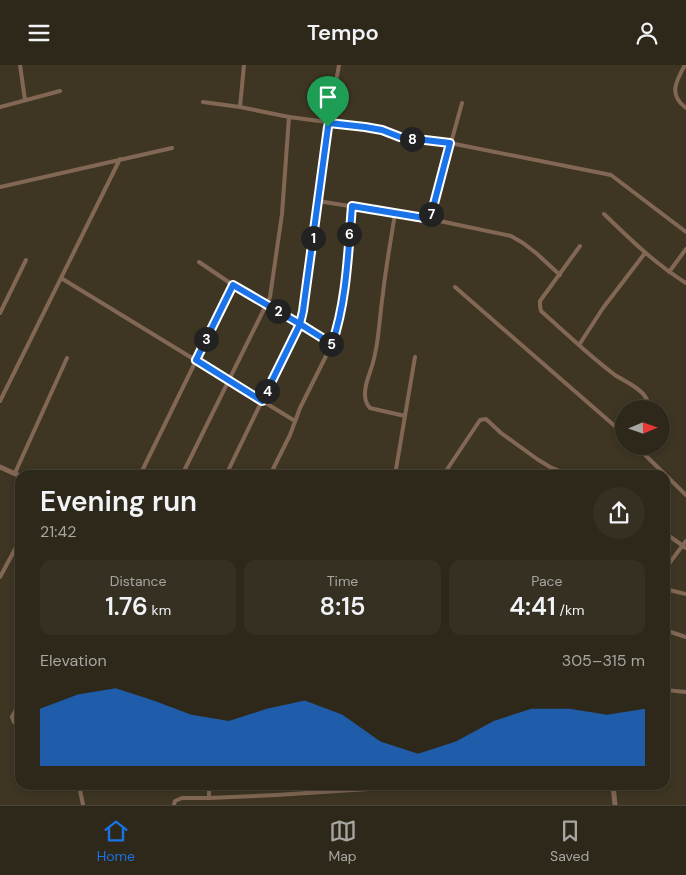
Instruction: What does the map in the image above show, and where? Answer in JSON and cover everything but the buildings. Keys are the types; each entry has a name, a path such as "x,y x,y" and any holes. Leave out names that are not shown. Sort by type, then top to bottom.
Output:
{"street":[{"path":"20,65 25,100"},
{"path":"240,107 244,65"},
{"path":"228,470 300,324 339,65"},
{"path":"685,65 675,87 675,95 686,108"},
{"path":"0,107 60,91"},
{"path":"203,102 289,117 365,127 406,138 450,143 611,175 686,232"},
{"path":"430,219 462,103"},
{"path":"184,470 267,305 282,215 289,117"},
{"path":"0,187 172,148"},
{"path":"0,401 120,159"},
{"path":"318,201 430,219 511,236 536,253 560,275"},
{"path":"272,470 290,435 300,408 332,344 338,327 344,293 352,206"},
{"path":"395,213 376,351 366,384 365,395 366,404 370,408 405,416"},
{"path":"604,214 645,253 686,283"},
{"path":"580,246 540,301 541,311 614,374 644,395 647,400"},
{"path":"669,272 686,249"},
{"path":"579,345 603,308 645,253"},
{"path":"0,313 26,260"},
{"path":"199,263 332,344"},
{"path":"61,278 295,421"},
{"path":"142,470 233,285"},
{"path":"455,287 615,426"},
{"path":"395,470 415,357"},
{"path":"19,470 67,358"},
{"path":"447,470 480,420 486,419 500,433 537,459 557,470"},
{"path":"645,455 660,470"},
{"path":"0,467 15,474"},
{"path":"670,479 686,495"},
{"path":"670,536 684,546"},
{"path":"670,563 686,541"},
{"path":"0,576 15,549"},
{"path":"670,590 686,594"},
{"path":"670,632 686,637"},
{"path":"670,690 686,691"},
{"path":"15,711 12,717 15,722"},
{"path":"80,790 83,805"},
{"path":"209,790 209,798"},
{"path":"174,805 178,799 276,795 334,790"},
{"path":"614,790 616,805"}],"route":[{"path":"328,127 300,324 233,285 196,360 262,401 300,324 332,344 338,327 344,293 352,206 430,219 450,143 400,137 382,130 365,127 329,123 328,127"}]}
